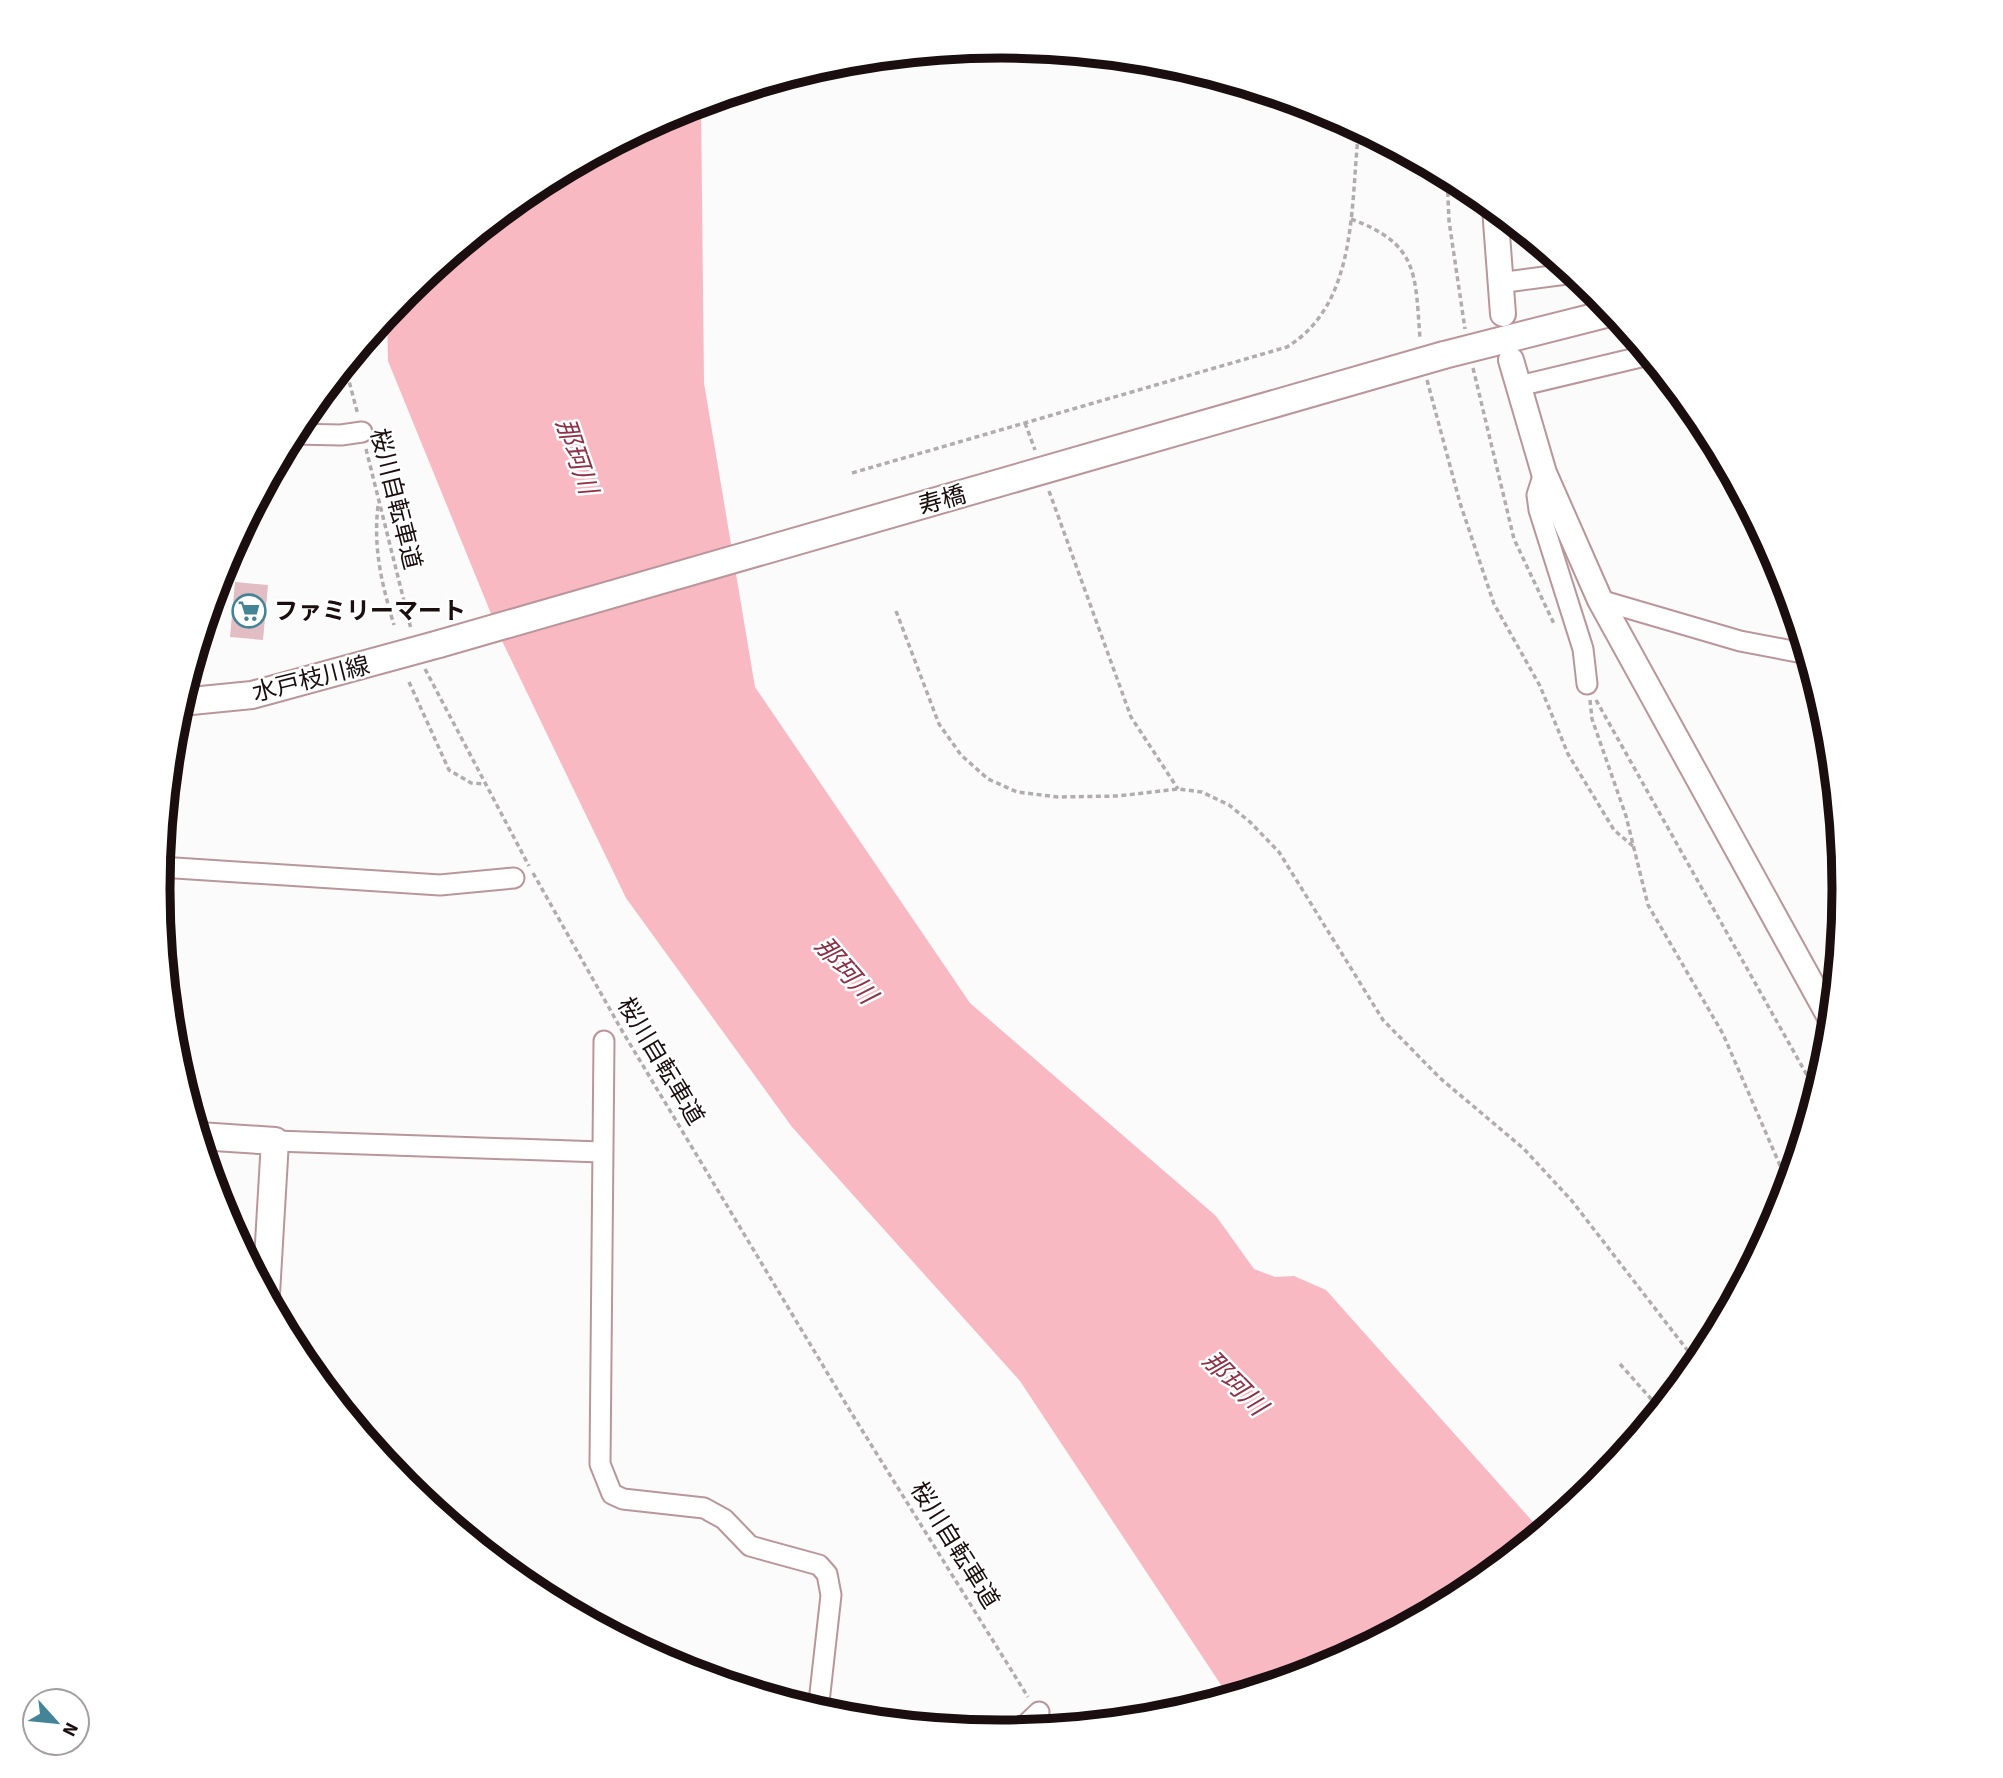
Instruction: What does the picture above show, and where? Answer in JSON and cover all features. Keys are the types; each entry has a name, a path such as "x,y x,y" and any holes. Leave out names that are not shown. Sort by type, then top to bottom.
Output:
{"main road":[{"path":"1431,359 1602,315"},
{"name":"寿橋","path":"429,648 1431,359"},
{"name":"水戸枝川線","path":"192,701 252,695 429,648"},
{"path":"208,1137 275,1142 267,1277"}],"street":[{"path":"1496,221 1503,314"},
{"path":"1499,283 1561,275"},
{"path":"1519,386 1640,357"},
{"path":"1511,360 1544,473 1600,600 1824,1007"},
{"path":"306,434 341,435 362,432"},
{"path":"1544,473 1537,495 1539,510 1583,649 1587,684"},
{"path":"1600,600 1740,641 1798,652"},
{"path":"171,868 440,885 514,878"},
{"path":"604,1041 600,1464 612,1494 623,1499 704,1508 724,1519 750,1546 819,1565 827,1574 831,1595 819,1700"},
{"path":"275,1142 601,1153"}],"path":[{"path":"852,473 1287,347 1308,334 1329,305 1338,281 1351,219 1358,138"},
{"path":"1351,219 1373,227 1393,241 1409,258 1460,503 1494,604 1540,686 1568,754 1614,830 1634,847"},
{"name":"桜川自転車道","path":"348,376 378,504 429,648 485,784 621,1029 1037,1719"},
{"path":"1025,423 1039,462"},
{"path":"1048,488 1131,717 1178,789"},
{"path":"378,504 374,534 381,582 394,625"},
{"path":"896,611 939,724 961,755 988,779 1017,792 1058,797 1118,796 1178,789 1202,792 1229,805 1279,852 1383,1020 1440,1078 1524,1149 1572,1201 1691,1354"},
{"path":"409,682 449,770 471,783 485,784"},
{"path":"1587,684 1592,719 1634,847 1648,905 1723,1034 1782,1173"},
{"path":"1619,1364 1654,1403"}],"water":[{"name":"那珂川","path":"701,114 704,383 755,687 970,1003 1216,1216 1254,1269 1275,1277 1294,1276 1326,1290 1536,1525 1463,1580 1369,1635 1320,1657 1224,1690 1020,1381 792,1127 626,898 503,643 388,361 387,330 453,264 495,230 586,169 634,143"}],"building":[{"name":"ファミリーマート","path":"235,582 268,585 263,640 230,637"}],"place":[{"name":"ファミリーマート","path":"249,611"}]}
